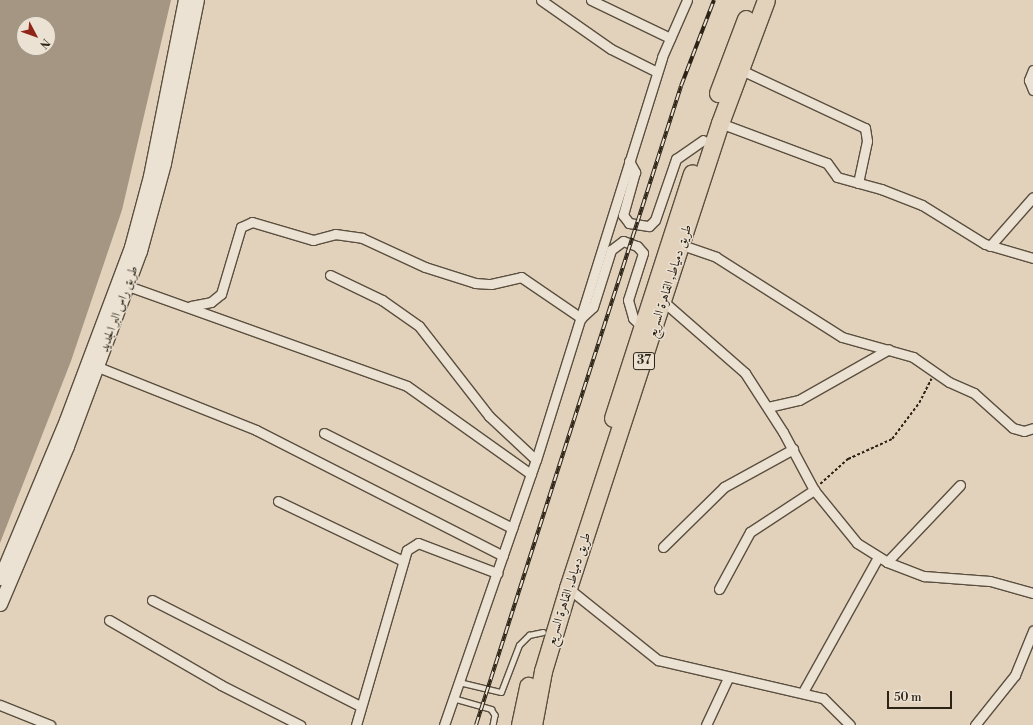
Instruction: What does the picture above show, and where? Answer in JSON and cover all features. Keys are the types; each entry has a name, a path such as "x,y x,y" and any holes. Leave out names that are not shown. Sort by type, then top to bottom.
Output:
{"highway":[{"name":"طريق دمياط, القاهرة السريع","path":"520,725 543,632 703,140 754,0"},
{"name":"طريق دمياط, القاهرة السريع","path":"533,725 543,671 568,588 664,302 720,123 766,0"}],"main road":[{"name":"طريق راس البر الجديد","path":"0,604 3,583 66,420 130,247 150,176 185,0"},
{"name":"طريق راس البر الجديد","path":"3,583 98,367 128,286 160,180 197,0"}],"street":[{"path":"541,0 611,49 657,72"},
{"path":"592,0 670,38"},
{"path":"444,725 536,460 657,72 687,0"},
{"path":"739,69 865,128 867,141 858,183"},
{"path":"1033,70 1030,80 1033,90"},
{"path":"720,123 827,163 837,177 858,183 934,211 990,246 1033,258"},
{"path":"629,161 635,172 623,215 629,223 649,226 655,220 676,159 703,140"},
{"path":"990,246 1033,197"},
{"path":"191,306 210,302 221,294 241,227 252,222 313,240 335,234 362,238 432,270 475,283 491,284 520,277 581,318"},
{"path":"581,318 593,307 612,250 623,241 637,246 643,252 628,300 633,318 642,326"},
{"path":"682,245 716,258 842,337 913,357 934,372 974,393 1013,428 1024,431 1033,428"},
{"path":"330,275 382,300 419,326 489,416 536,460"},
{"path":"128,286 191,306 407,386 531,474"},
{"path":"664,302 735,363 768,407 793,449 814,490 845,531 878,557 924,576 990,581 1032,592"},
{"path":"768,407 799,400 889,349"},
{"path":"98,367 256,430 503,556"},
{"path":"324,433 512,528"},
{"path":"663,547 724,487 793,449"},
{"path":"887,562 960,485"},
{"path":"719,589 750,532 814,490"},
{"path":"278,500 404,561"},
{"path":"356,725 360,706 407,550 418,543 497,573"},
{"path":"803,692 878,557"},
{"path":"568,588 653,658 728,678 803,692 830,702 850,725"},
{"path":"152,600 360,706"},
{"path":"109,620 221,685 300,725"},
{"path":"975,725 1015,675 1033,631"},
{"path":"706,725 728,678"},
{"path":"0,705 50,725"}],"lane":[{"path":"459,682 501,692 519,645 529,635 543,632"},
{"path":"453,698 491,709 495,716 493,725"}],"path":[{"path":"814,490 840,464 896,435 920,403 934,372"}],"shaded area":[{"path":"0,0 171,0 122,210 71,361 0,543"}],"railway":[{"path":"476,725 681,86 714,0"}]}
